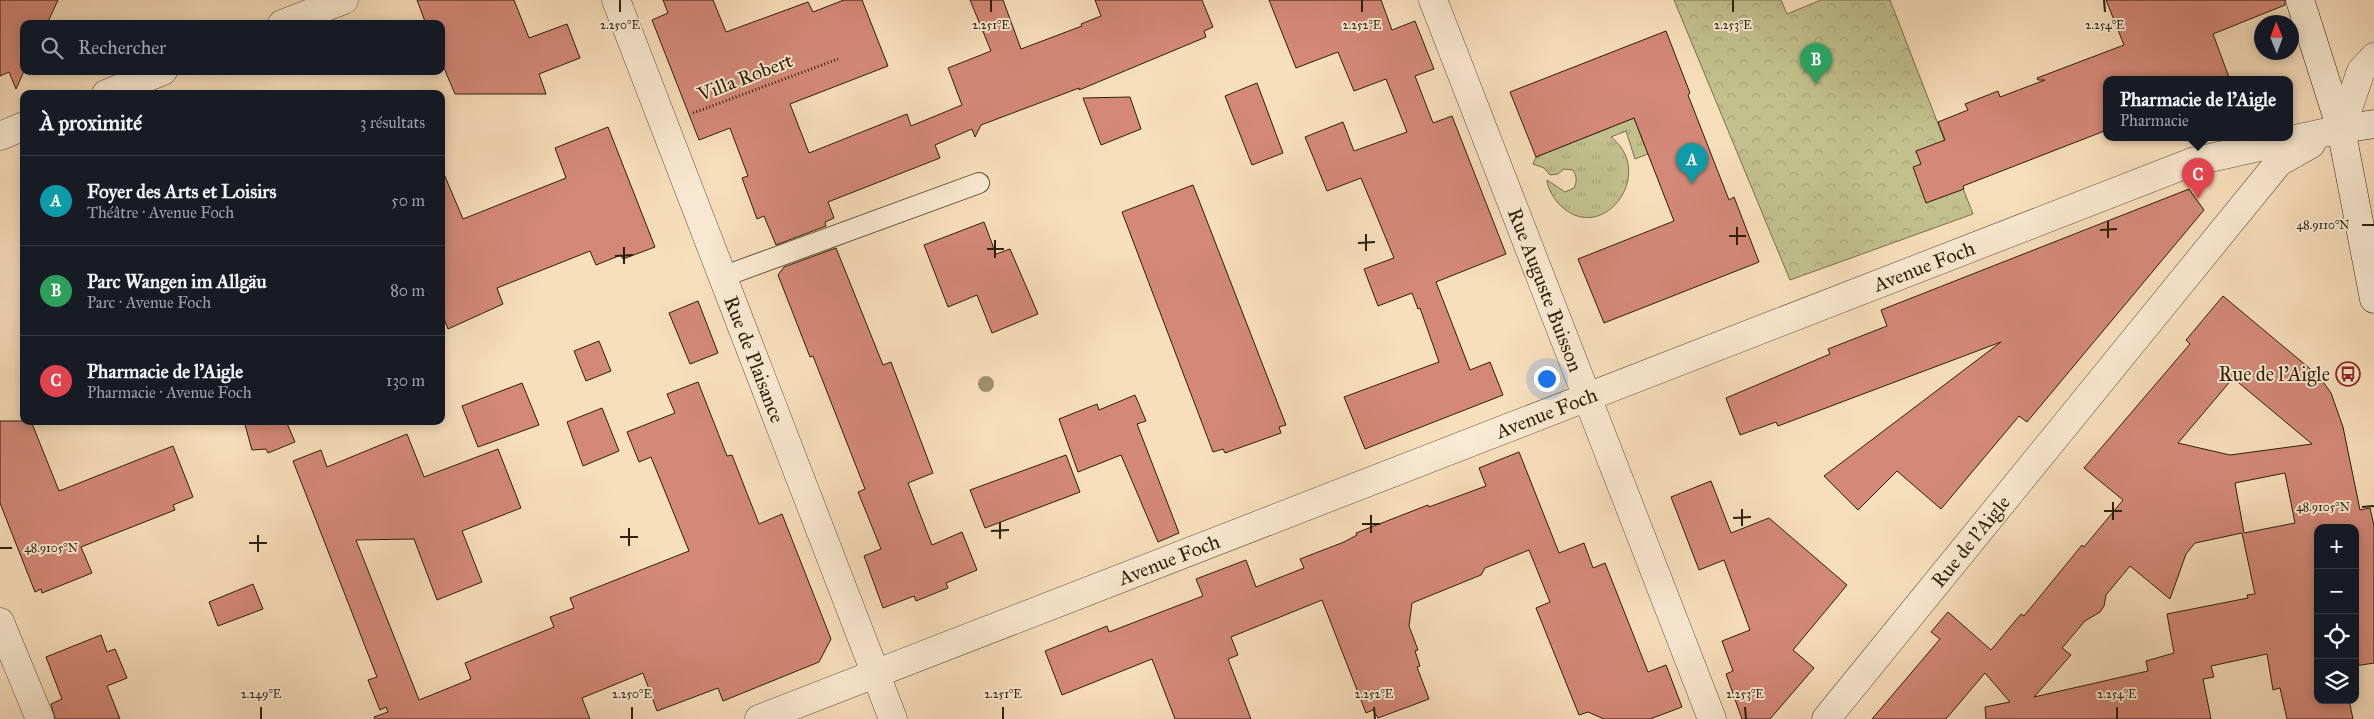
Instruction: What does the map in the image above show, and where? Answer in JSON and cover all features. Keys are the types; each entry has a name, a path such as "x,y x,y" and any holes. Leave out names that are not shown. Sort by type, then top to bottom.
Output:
{"street":[{"path":"292,20 344,0"},
{"name":"Rue de Plaisance","path":"616,0 893,719"},
{"name":"Rue Auguste Buisson","path":"1433,0 1712,719"},
{"path":"2300,0 2341,129 2374,299"},
{"path":"2341,129 2361,71 2374,57"},
{"path":"116,90 153,75"},
{"name":"Avenue Foch","path":"2293,140 2374,124"},
{"path":"0,136 20,128"},
{"name":"Rue de l'Aigle","path":"1826,719 2279,162 2341,129"},
{"name":"Avenue Foch","path":"758,719 2192,162 2287,141"},
{"path":"0,622 40,719"}],"lane":[{"path":"722,277 978,183"}],"path":[{"name":"Villa Robert","path":"664,124 838,59"}],"green space":[{"path":"1674,0 1781,0 1787,14 1821,0 1890,0 1973,214 1790,280"},
{"path":"1634,118 1648,154 1635,159 1626,131 1611,137 1624,152 1629,169 1626,186 1618,201 1606,212 1591,217 1575,215 1559,204 1551,193 1547,180 1565,192 1574,188 1576,179 1574,172 1573,170 1564,169 1558,174 1550,175 1544,168 1533,164 1536,157"}],"building":[{"path":"0,0 58,0 49,20 20,20 20,75 22,75 16,89 9,72 0,76"},
{"path":"417,0 514,0 529,38 567,24 580,58 539,74 546,94 455,94 445,70 445,20 424,20"},
{"path":"663,0 713,0 726,32 808,2 813,12 844,0 862,0 888,66 790,104 809,153 907,114 911,126 962,105 948,68 991,51 970,0 1003,0 1021,49 1082,26 1081,24 1101,16 1095,0 1202,0 1213,27 1204,31 1206,37 1079,90 1079,88 981,125 975,137 972,129 935,145 940,158 828,202 834,218 825,222 826,226 776,245 764,216 757,219 742,178 748,176 730,128 699,140 652,20 668,13"},
{"path":"1269,0 1381,0 1392,30 1415,21 1434,69 1415,76 1433,123 1452,116 1506,254 1436,282 1470,370 1490,362 1503,395 1365,449 1344,397 1439,362 1420,308 1418,309 1412,293 1378,306 1364,269 1394,258 1361,178 1327,191 1305,137 1343,122 1354,151 1407,132 1386,79 1354,91 1338,52 1296,68"},
{"path":"2106,0 2285,0 2285,5 2260,15 2254,15 2254,17 2213,34 2229,76 2103,76 2103,132 1963,186 1964,189 1926,203 1913,167 1921,164 1916,151 1945,140 1938,122 1968,110 1965,104 1998,91 2000,97 2045,80 2038,80 2037,78 2124,45"},
{"path":"1666,31 1690,93 1688,95 1729,200 1734,197 1759,262 1604,323 1578,259 1674,221 1634,118 1536,157 1510,92"},
{"path":"1257,83 1283,153 1252,165 1225,96"},
{"path":"1130,97 1141,129 1101,145 1083,98"},
{"path":"608,127 655,247 623,259 621,255 596,265 590,251 497,288 503,304 448,329 445,321 445,176 463,219 566,178 555,148"},
{"path":"1193,185 1286,425 1279,427 1281,433 1225,453 1223,449 1213,452 1122,212"},
{"path":"2189,189 2204,210 2027,422 2019,416 1941,509 1897,471 1858,510 1824,476 2001,342 1778,426 1776,422 1740,435 1726,398 1830,354 1828,349 1887,326 1881,310"},
{"path":"984,222 996,254 1010,249 1038,314 992,333 977,295 948,307 924,245"},
{"path":"836,248 883,365 891,362 933,473 908,483 932,545 962,532 977,570 946,583 948,588 916,601 914,596 883,608 864,556 881,549 858,492 865,489 813,356 810,357 778,275 784,267"},
{"path":"2223,296 2308,367 2321,379 2331,393 2343,427 2360,510 2370,508 2374,526 2374,663 2359,665 2359,524 2314,524 2314,704 2350,704 2353,719 2287,719 2280,688 2273,690 2267,654 2211,666 2214,677 2203,679 2211,719 1986,719 1985,707 2010,702 1985,673 1946,719 1872,719 1940,639 1931,632 1948,612 1991,650 2021,614 2024,616 2082,545 2084,547 2123,500 2084,468 2190,344 2186,340","holes":["2233,378 2312,444 2230,455 2178,443","2285,473 2295,523 2244,533 2235,483","2242,533 2255,594 2247,595 2248,598 2167,614 2174,653 2146,661 2148,671 2034,697 2071,655 2062,648 2085,621 2100,612 2104,606 2106,595 2130,566 2170,599 2186,554 2195,543"]},
{"path":"698,301 718,353 690,364 669,313"},
{"path":"599,341 611,371 586,381 574,351"},
{"path":"698,382 727,456 732,455 759,524 782,514 831,639 819,662 723,701 718,688 657,711 643,673 582,698 590,719 375,719 374,717 388,712 386,707 380,710 368,680 377,677 293,461 321,450 327,467 407,434 424,477 498,449 521,508 462,531 482,582 437,600 414,539 356,540 419,700 471,679 465,663 554,627 550,617 574,608 570,598 689,551 651,457 639,462 627,432 675,413 667,394"},
{"path":"522,383 539,425 478,447 462,406"},
{"path":"1135,395 1146,421 1137,424 1179,533 1158,542 1121,455 1078,472 1059,419 1097,404 1099,410"},
{"path":"602,408 619,451 583,466 567,422"},
{"path":"0,421 20,421 20,425 33,425 59,491 173,446 193,497 173,505 175,510 81,547 92,573 42,593 41,589 35,592 0,503"},
{"path":"245,425 288,425 295,442 268,453 266,449 252,450"},
{"path":"1519,452 1559,553 1584,543 1593,568 1605,563 1648,672 1666,665 1682,707 1650,719 1604,719 1588,712 1579,715 1536,608 1550,602 1529,550 1485,568 1481,575 1412,603 1409,626 1418,650 1415,651 1420,666 1417,667 1429,699 1378,718 1373,710 1366,713 1322,600 1231,637 1238,655 1228,659 1251,719 1175,719 1152,659 1062,695 1045,651 1107,626 1109,632 1203,596 1196,579 1246,560 1256,587 1304,568 1300,559 1344,542 1357,535 1356,533 1428,505 1429,507 1486,486 1479,468"},
{"path":"1066,455 1080,492 985,528 970,490"},
{"path":"1711,481 1731,533 1769,518 1847,585 1793,650 1814,668 1770,719 1742,719 1726,674 1733,671 1722,641 1750,630 1724,560 1699,570 1671,497"},
{"path":"253,584 263,609 218,626 209,602"},
{"path":"101,635 107,652 115,649 127,678 107,686 120,719 55,719 51,704 62,699 46,657"}],"place":[{"name":"Parc Wangen im Allgäu","path":"1816,84"},
{"name":"Foyer des Arts et Loisirs","path":"1692,184"},
{"name":"Pharmacie de l'Aigle","path":"2198,199"},
{"name":"Rue de l'Aigle","path":"2348,374"}]}
